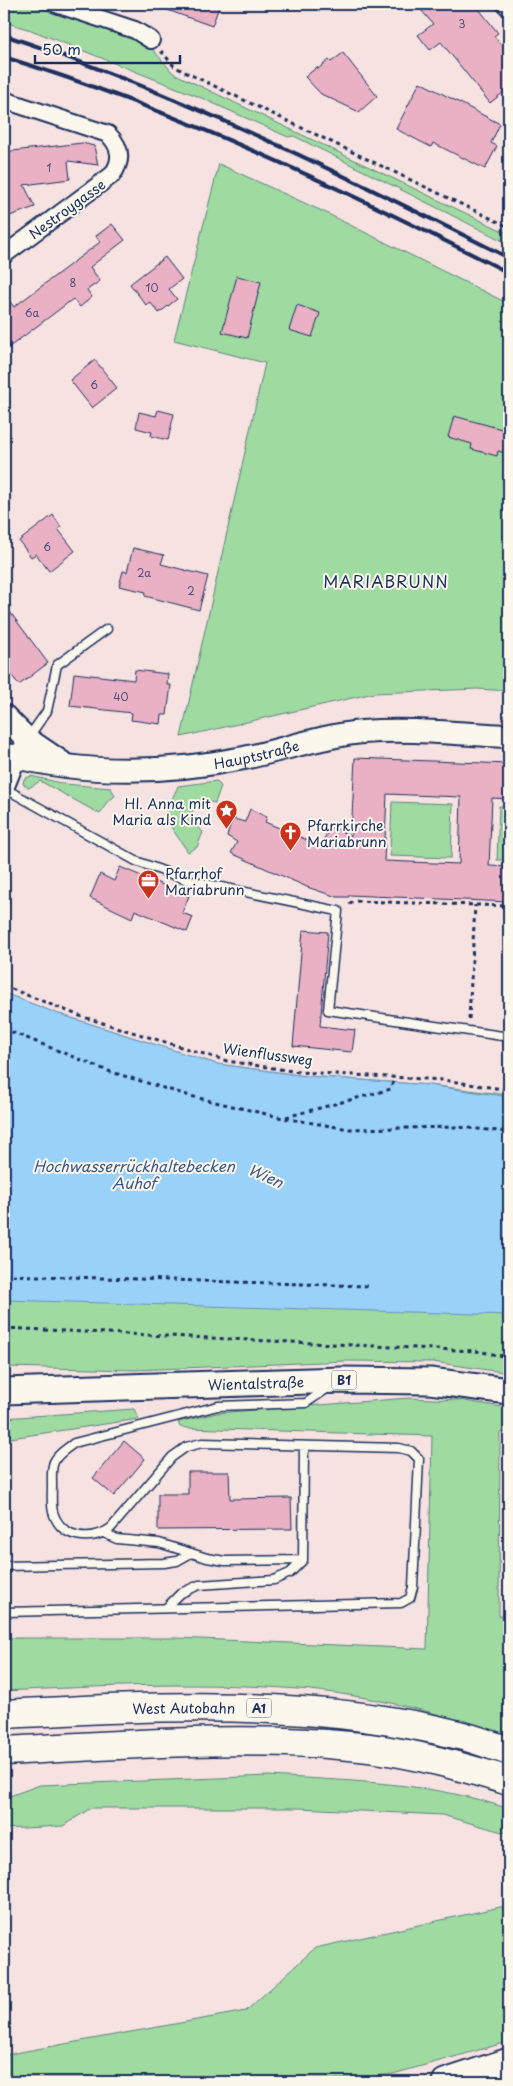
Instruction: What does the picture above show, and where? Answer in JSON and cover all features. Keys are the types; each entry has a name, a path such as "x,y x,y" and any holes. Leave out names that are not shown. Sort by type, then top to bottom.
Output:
{"highway":[{"name":"West Autobahn","path":"4,1714 116,1708 267,1708 376,1718 460,1735 509,1751"},
{"path":"4,1751 120,1745 276,1743 369,1748 450,1763 509,1781"}],"main road":[{"path":"4,716 16,750"},
{"name":"Hauptstraße","path":"16,750 73,768 131,771 176,769 246,758 316,739 363,732 398,731 509,736"},
{"name":"Wientalstraße","path":"4,1391 342,1380 430,1381 509,1391"},
{"path":"445,2082 509,2061"}],"street":[{"path":"56,4 135,30 151,40"},
{"path":"506,4 509,8"},
{"name":"Nestroygasse","path":"4,100 108,134 116,142 120,156 119,166 112,176 4,255"},
{"path":"4,789 16,750"}],"lane":[{"path":"16,750 47,711 57,665 107,629"},
{"path":"4,789 136,861 186,880 338,911 328,1010 509,1037"},
{"path":"4,1612 401,1603 410,1598 413,1587 419,1459 411,1451 399,1448 202,1443 186,1447 172,1457 104,1533 80,1537 67,1532 59,1525 53,1513 54,1462 60,1453 74,1443 218,1406 306,1403 342,1380"},
{"path":"166,1608 188,1588 199,1585 274,1580 290,1573 303,1560 304,1446"},
{"path":"104,1533 116,1539 159,1543 224,1561 303,1560"},
{"path":"4,1566 164,1563 178,1561 191,1553"}],"path":[{"path":"151,40 174,66 183,71 509,227"},
{"path":"338,911 353,901 509,906"},
{"path":"468,1031 475,905"},
{"name":"Wienflussweg","path":"4,986 80,1016 227,1061 299,1072 443,1080 509,1090"},
{"path":"4,1029 111,1072 190,1096 283,1118 349,1129 458,1127 509,1132"},
{"path":"283,1118 391,1089 394,1077"},
{"path":"4,1275 368,1286"},
{"path":"4,1328 476,1351 509,1357"}],"green space":[{"path":"4,4 29,4 149,45 173,73 509,234 509,244 294,136 288,137 197,96 31,30 4,22"},
{"path":"219,164 322,211 509,304 509,691 477,689 374,693 181,737 265,363 174,340"},
{"path":"31,776 65,784 111,788 115,796 107,802 100,814 40,781 29,788 23,784 24,779"},
{"path":"216,781 221,786 215,803 205,802 200,804 192,813 194,824 203,832 197,847 188,852 164,817 178,786"},
{"path":"392,802 453,804 451,858 390,856"},
{"path":"499,806 509,806 509,860 497,860"},
{"name":"Hochwasserrückhaltebecken Auhof","path":"4,993 56,1013 217,1064 306,1076 429,1085 509,1095 509,1373 433,1362 346,1361 136,1370 4,1367"},
{"path":"409,1398 458,1400 509,1408 509,1433 500,1432 499,1616 509,1616 509,1735 411,1708 361,1697 310,1690 195,1685 4,1691 4,1638 177,1638 427,1649 432,1436 188,1428 180,1427 178,1422 217,1413"},
{"path":"134,1409 139,1419 4,1439 4,1418"},
{"path":"269,1776 390,1784 451,1793 480,1800 509,1809 509,1834 442,1815 300,1808 91,1808 63,1826 4,1829 4,1798 40,1785"},
{"path":"509,1905 509,2040 504,2043 393,2074 319,2082 4,2082 4,2055 246,2011 315,1948"}],"water":[{"name":"Hochwasserrückhaltebecken Auhof","path":"4,993 56,1013 217,1064 306,1076 429,1085 509,1097 509,1315 4,1300"}],"building":[{"path":"156,4 220,4 212,26 156,6"},
{"path":"416,4 475,4 498,33 494,36 509,55 509,88 490,103 441,42 430,50 418,35 433,24"},
{"path":"343,53 377,96 359,112 321,94 305,77 317,67 318,69 329,60 331,62"},
{"path":"420,82 500,124 491,143 497,146 485,169 433,143 431,147 396,129"},
{"path":"82,143 94,146 98,165 68,161 70,179 24,185 35,207 4,218 4,152"},
{"path":"112,224 125,240 90,267 100,281 87,290 92,297 80,307 73,299 4,351 4,294 14,307 100,242 96,236"},
{"path":"165,257 182,279 169,289 177,299 159,313 150,302 146,305 130,284"},
{"path":"237,276 261,282 247,338 222,332"},
{"path":"297,305 320,313 312,337 289,330"},
{"path":"95,360 117,388 92,408 70,380"},
{"path":"158,410 174,414 168,440 151,436 152,432 136,428 139,412 156,416"},
{"path":"454,416 509,431 509,454 498,451 497,456 471,449 472,444 448,437"},
{"path":"53,515 61,527 58,529 75,551 49,571 36,554 31,557 19,541"},
{"path":"133,548 164,555 161,564 208,576 199,610 145,596 146,592 119,586 123,571 127,572"},
{"path":"4,604 48,663 19,685 4,665"},
{"path":"135,670 168,674 167,685 171,685 167,715 162,715 161,724 131,720 132,713 70,706 74,673 134,680"},
{"path":"355,758 509,764 509,799 492,798 489,866 509,867 509,902 349,895 349,897 337,897 307,887 231,853 237,842 227,836 234,819 245,822 250,809 267,817 265,822 321,846 330,826 351,836","holes":["387,794 461,797 459,864 384,861"]},
{"name":"Pfarrhof Mariabrunn","path":"120,867 189,896 182,913 193,917 187,932 135,910 132,918 90,898 100,874 114,881"},
{"path":"303,930 328,932 320,1026 355,1030 352,1052 293,1046"},
{"path":"124,1441 145,1459 114,1496 93,1478"},
{"path":"188,1472 229,1472 230,1499 291,1498 292,1529 158,1530 158,1494 188,1494"}],"railway":[{"path":"4,35 69,58 197,109 323,166 509,258"},
{"path":"4,57 69,78 198,127 324,182 509,273"}],"place":[{"name":"Hl. Anna mit Maria als Kind","path":"227,830"},
{"name":"Pfarrkirche Mariabrunn","path":"291,852"},
{"name":"Pfarrhof Mariabrunn","path":"149,900"}],"district":[{"name":"MARIABRUNN","path":"386,581"}],"water label":[{"name":"Wien","path":"266,1175"}]}
